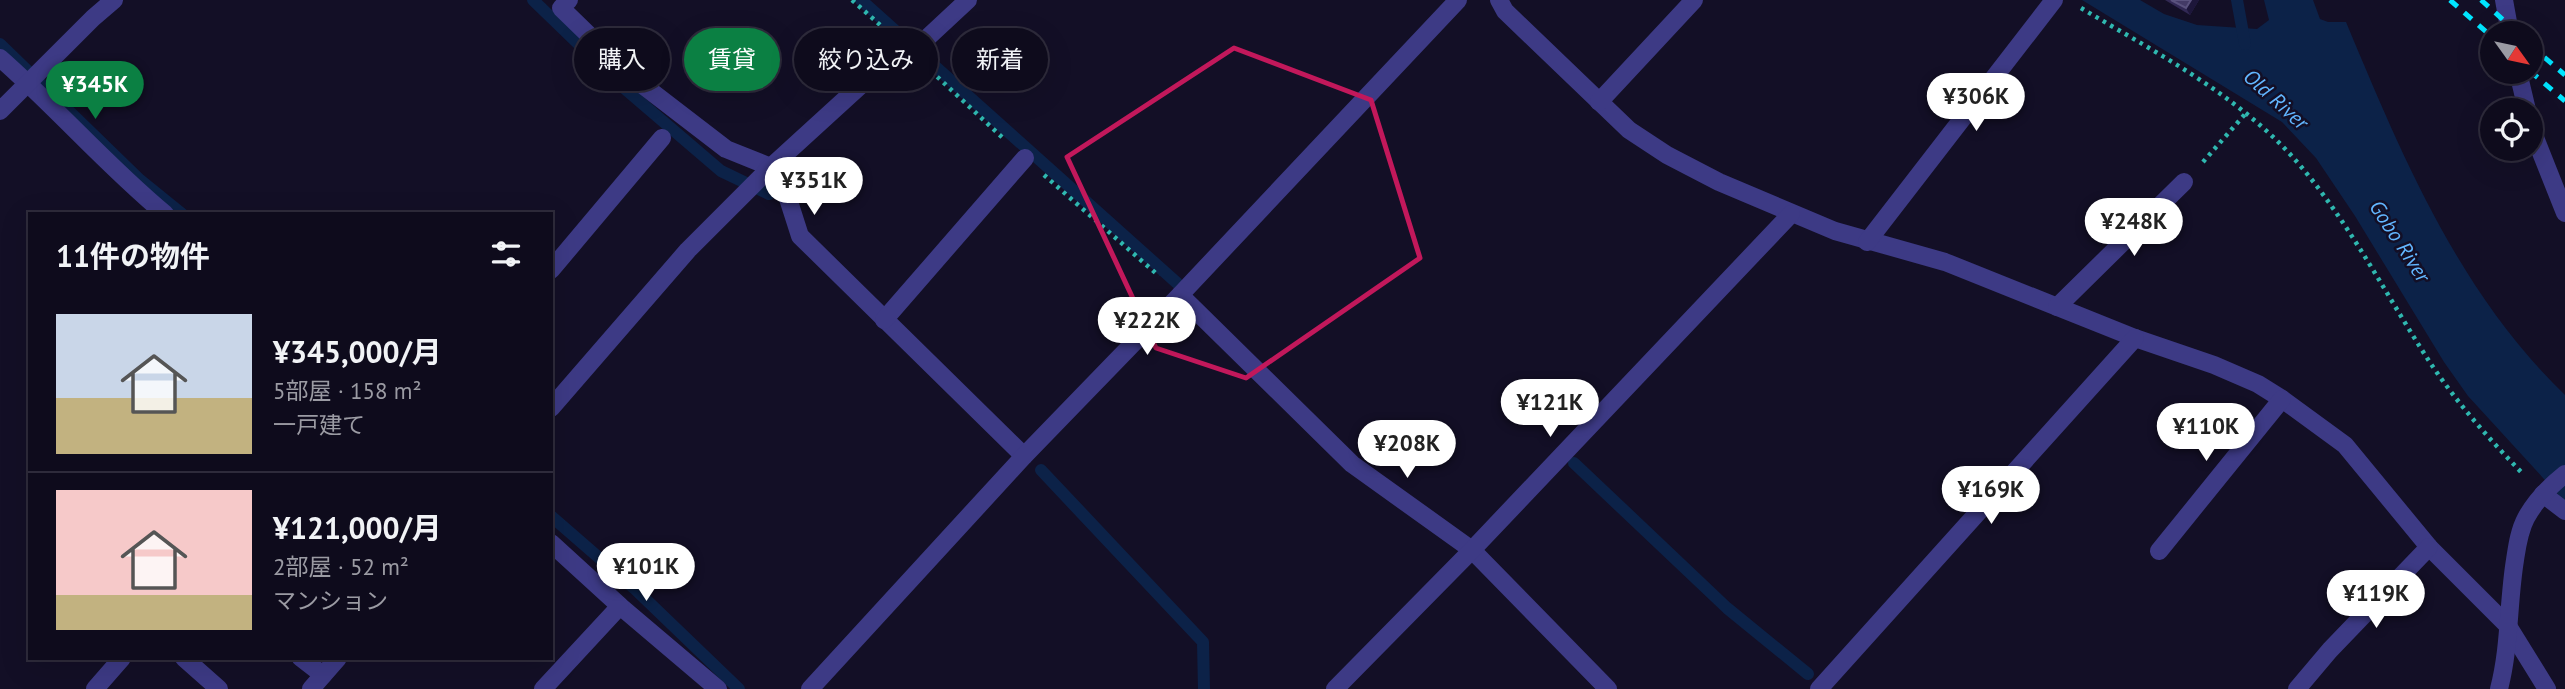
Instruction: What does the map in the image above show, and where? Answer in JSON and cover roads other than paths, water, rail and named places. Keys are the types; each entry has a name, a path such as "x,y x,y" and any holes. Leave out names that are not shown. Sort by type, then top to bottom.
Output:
{"street":[{"path":"0,111 114,0"},
{"path":"569,0 561,8 631,76 726,149 771,167 784,186 800,236 1024,456"},
{"path":"553,406 688,250 771,167 885,63 911,53 968,0"},
{"path":"810,689 1024,456 1458,0"},
{"path":"1499,0 1506,11 1629,130 1667,155 1719,182 1791,214 1867,242 1945,262 2135,338 2214,365 2258,384 2282,399 2345,445 2430,547 2508,626 2547,689"},
{"path":"1599,102 1694,0"},
{"path":"1867,242 2054,0"},
{"path":"2504,0 2508,21"},
{"path":"0,58 133,187 163,212"},
{"path":"553,268 662,138"},
{"path":"884,320 1025,158"},
{"path":"2543,158 2565,213"},
{"path":"2057,307 2183,182"},
{"path":"1335,689 1472,550 1791,214"},
{"path":"1180,295 1352,464 1472,550 1608,689"},
{"path":"1819,689 2135,338"},
{"path":"2159,551 2282,399"},
{"path":"2500,689 2505,668 2518,542 2525,519 2546,491 2565,474"},
{"path":"2546,491 2565,511"},
{"path":"553,544 620,606 718,689"},
{"path":"2297,689 2330,650 2430,547"},
{"path":"543,689 620,606"},
{"path":"95,689 120,660"},
{"path":"186,660 219,689"},
{"path":"302,660 317,682 336,660"}],"water":[{"path":"2082,0 2140,0 2164,14 2197,25 2257,29 2269,20 2264,0 2313,0 2320,19 2346,22 2412,172 2464,267 2494,313 2527,355 2565,395 2565,502 2468,396 2316,158 2282,122"}],"waterway":[{"path":"533,0 624,88 721,171 769,194"},
{"path":"861,0 1177,283"},
{"path":"2237,0 2245,44"},
{"path":"0,44 140,180 180,212"},
{"path":"1574,463 1727,608 1808,674"},
{"path":"1041,470 1203,642 1204,689"},
{"path":"553,518 635,589 739,689"}],"railway":[{"path":"2450,0 2480,26"},
{"path":"2481,0 2505,21"},
{"path":"2543,56 2565,75"},
{"path":"2543,82 2565,101"}],"water label":[{"name":"Old River","path":"2276,99"},
{"name":"Gobo River","path":"2400,241"}]}
